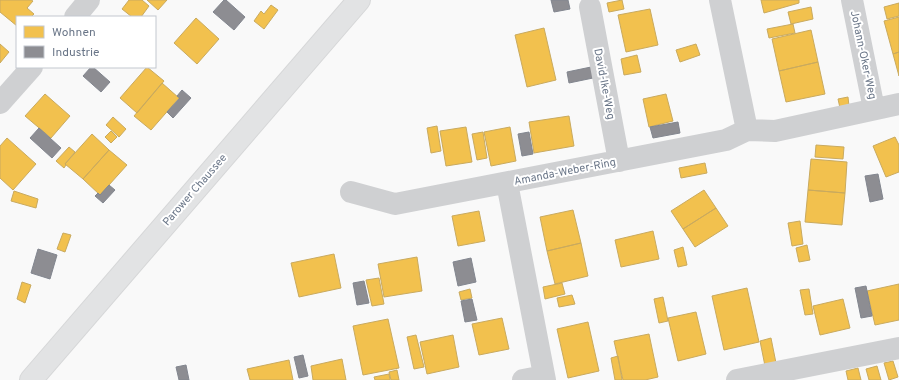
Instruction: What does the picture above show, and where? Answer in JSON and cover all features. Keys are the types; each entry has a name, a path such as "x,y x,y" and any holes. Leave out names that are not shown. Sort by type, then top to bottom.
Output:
{"street":[{"path":"76,16 89,0"},
{"name":"Parower Chaussee","path":"31,380 359,0"},
{"path":"720,0 747,130"},
{"name":"Johann-Oker-Weg","path":"852,0 874,109"},
{"name":"David-Ike-Weg","path":"590,7 619,161"},
{"path":"0,103 31,68"},
{"name":"Amanda-Weber-Ring","path":"545,378 507,183 726,140 747,130 776,131 899,104"},
{"path":"351,192 395,204 507,183"},
{"path":"737,380 899,348"},
{"path":"524,380 545,378"}],"building: Wohnen":[{"path":"0,0 33,1 27,8 34,14 32,16 16,16 16,25 0,12"},
{"path":"129,0 142,0 149,6 142,16 131,16 122,9"},
{"path":"147,0 167,0 158,10"},
{"path":"622,0 624,9 609,12 607,3"},
{"path":"761,0 799,0 799,3 764,13"},
{"path":"899,3 899,16 887,19 884,7"},
{"path":"271,5 278,10 264,29 254,21 261,11 264,14"},
{"path":"811,7 813,19 791,24 788,12"},
{"path":"650,9 658,45 626,52 618,15"},
{"path":"899,17 899,52 893,54 884,21"},
{"path":"196,18 219,39 197,64 174,43"},
{"path":"793,24 795,33 769,38 767,29"},
{"path":"544,28 556,80 527,87 515,35"},
{"path":"811,30 818,62 779,71 772,39"},
{"path":"0,44 9,52 0,63"},
{"path":"696,44 700,55 680,62 676,50"},
{"path":"899,52 899,76 893,54"},
{"path":"637,55 641,72 624,75 621,59"},
{"path":"818,62 825,94 786,102 779,71"},
{"path":"146,68 148,68 164,81 137,113 120,98"},
{"path":"162,83 179,98 151,130 134,116"},
{"path":"45,94 70,116 51,138 25,116"},
{"path":"666,94 673,121 649,127 643,99"},
{"path":"848,97 849,106 840,108 838,99"},
{"path":"569,116 574,146 534,153 529,122"},
{"path":"113,117 126,129 119,137 106,125"},
{"path":"437,126 441,151 431,153 427,128"},
{"path":"466,127 472,162 446,166 440,131"},
{"path":"510,127 516,161 491,166 484,132"},
{"path":"111,131 117,137 111,143 105,137"},
{"path":"483,132 487,158 477,160 472,134"},
{"path":"92,134 109,150 83,179 65,164"},
{"path":"895,137 899,145 899,172 886,177 873,146"},
{"path":"7,138 36,164 13,190 0,178 0,146"},
{"path":"816,145 844,147 843,159 815,157"},
{"path":"69,147 75,152 65,164 66,165 64,168 56,161"},
{"path":"109,150 127,165 100,195 83,179"},
{"path":"811,159 847,162 845,193 808,190"},
{"path":"705,163 707,173 681,178 679,168"},
{"path":"704,190 716,208 683,229 671,211"},
{"path":"808,190 845,193 842,225 805,222"},
{"path":"14,191 38,199 36,208 11,201"},
{"path":"716,208 728,226 695,247 683,229"},
{"path":"573,210 581,243 547,251 540,217"},
{"path":"479,211 485,241 458,246 452,216"},
{"path":"800,221 803,244 792,246 788,223"},
{"path":"653,231 659,259 621,267 615,240"},
{"path":"63,233 71,235 65,252 57,249"},
{"path":"581,243 588,276 555,284 547,251"},
{"path":"807,245 810,260 799,262 796,248"},
{"path":"683,247 687,265 678,267 674,250"},
{"path":"334,254 341,288 299,297 291,263"},
{"path":"417,257 422,291 384,297 378,264"},
{"path":"379,278 384,304 372,306 366,280"},
{"path":"22,282 31,285 25,303 17,299"},
{"path":"562,283 565,294 545,299 543,287"},
{"path":"899,284 899,320 875,325 867,291"},
{"path":"747,288 759,342 724,350 712,296"},
{"path":"470,289 472,298 461,300 459,292"},
{"path":"809,289 813,314 805,315 800,290"},
{"path":"572,295 575,304 559,307 557,298"},
{"path":"663,297 668,321 659,323 654,299"},
{"path":"843,299 850,328 820,335 813,306"},
{"path":"696,312 706,354 678,361 668,318"},
{"path":"502,318 509,349 479,355 472,324"},
{"path":"388,319 399,368 363,375 353,326"},
{"path":"588,322 599,371 568,378 557,329"},
{"path":"649,334 658,377 645,380 623,380 614,341"},
{"path":"416,335 424,367 414,369 407,337"},
{"path":"453,335 459,367 427,374 420,342"},
{"path":"771,338 776,363 765,366 760,341"},
{"path":"618,356 622,380 615,380 611,358"},
{"path":"342,359 346,380 313,380 311,366"},
{"path":"289,360 293,380 250,380 247,369"},
{"path":"893,361 898,377 889,380 884,363"},
{"path":"877,366 881,380 869,380 866,369"},
{"path":"858,368 861,380 848,380 846,371"},
{"path":"397,370 399,380 391,380 389,372"},
{"path":"389,374 390,380 375,380 374,377"}],"building: Industrie":[{"path":"224,0 226,0 245,17 234,30 213,12"},
{"path":"551,0 568,0 570,9 554,12"},
{"path":"591,67 593,78 569,83 567,72"},
{"path":"90,68 94,68 110,82 101,92 83,76"},
{"path":"182,90 191,98 173,118 167,112 180,98 177,96"},
{"path":"678,122 680,133 653,138 650,127"},
{"path":"39,128 61,148 52,158 30,138"},
{"path":"529,132 533,154 522,156 518,134"},
{"path":"878,174 883,199 870,202 865,176"},
{"path":"109,185 115,190 103,203 95,196 98,193 100,195"},
{"path":"38,249 57,255 50,279 31,273"},
{"path":"471,258 476,282 458,286 453,262"},
{"path":"364,281 369,303 357,305 353,283"},
{"path":"866,286 872,316 861,318 855,288"},
{"path":"472,299 477,320 465,322 461,301"},
{"path":"303,355 308,376 299,378 294,357"},
{"path":"186,365 189,380 179,380 176,367"}]}
